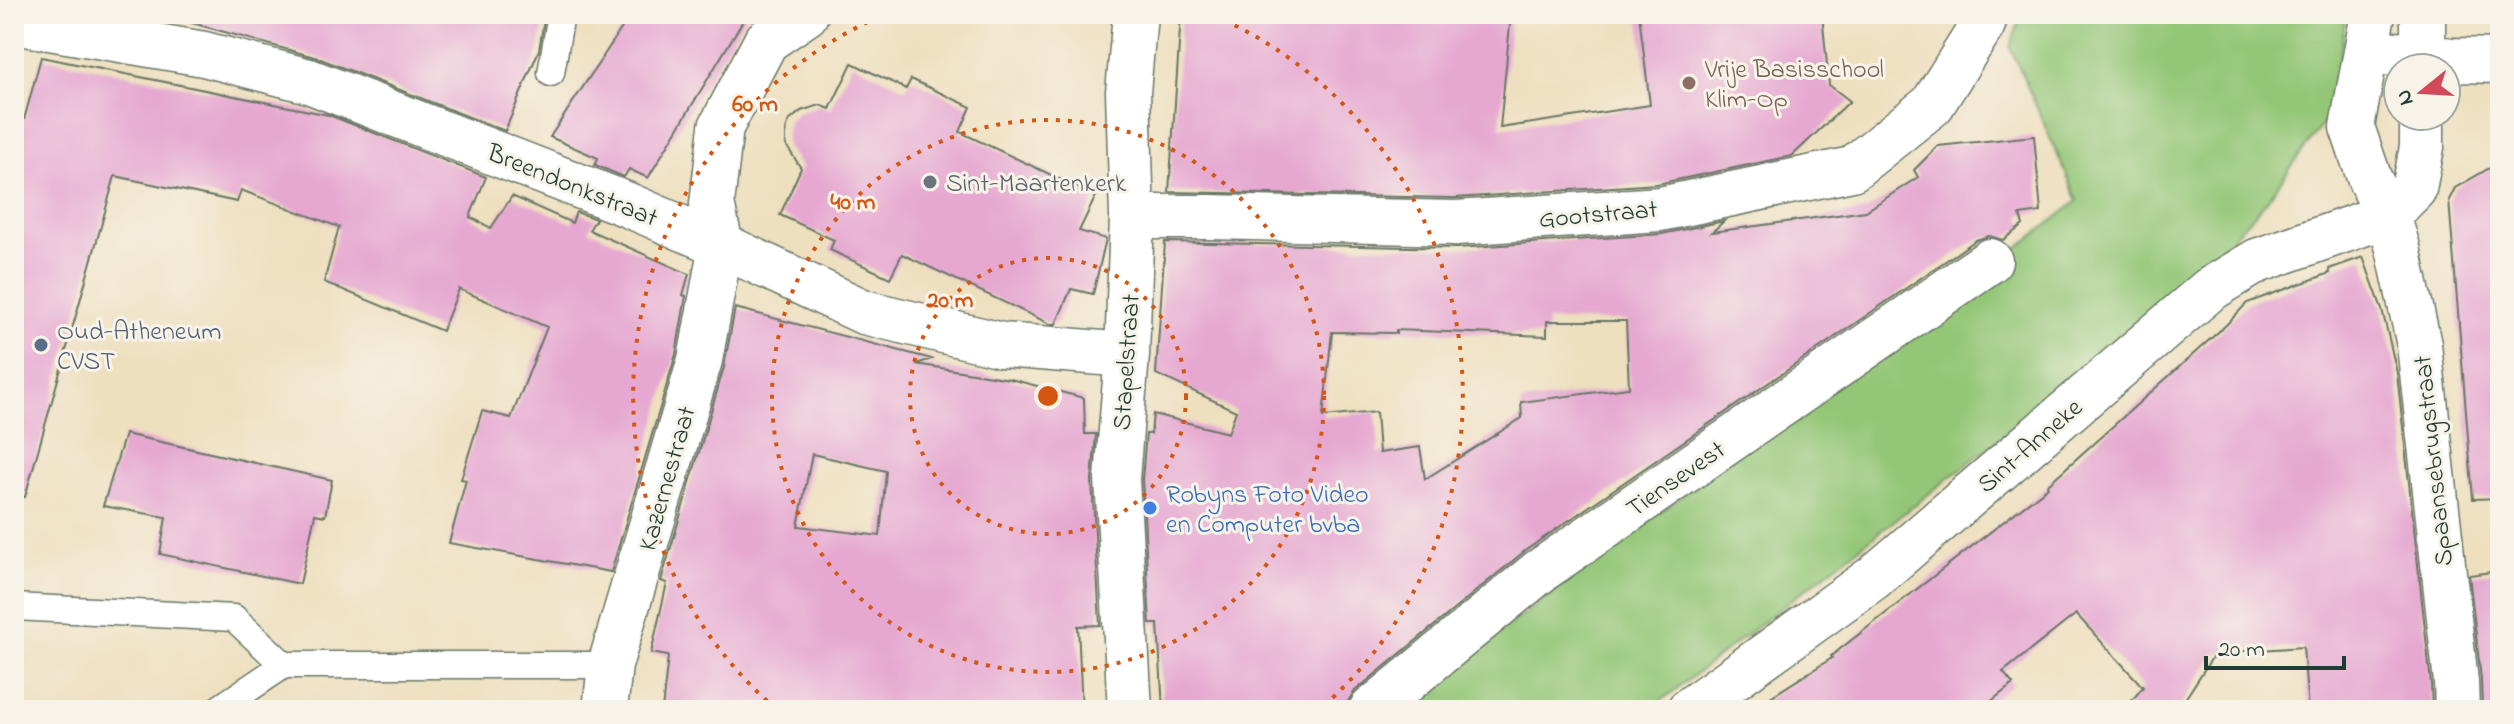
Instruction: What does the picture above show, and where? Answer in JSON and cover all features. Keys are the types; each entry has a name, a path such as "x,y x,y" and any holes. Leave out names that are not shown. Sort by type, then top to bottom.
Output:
{"street":[{"path":"721,245 712,204 721,127 766,41 806,14"},
{"name":"Stapelstraat","path":"1130,710 1117,479 1127,355 1132,217 1128,92 1135,14"},
{"name":"Gootstraat","path":"1132,217 1487,221 1660,209 1852,169 1932,105 1983,24 1986,14"},
{"path":"2423,14 2423,52"},
{"name":"Breendonkstraat","path":"14,22 204,54 309,81 628,205 864,312 1002,345 1127,355"},
{"path":"2369,32 2405,52"},
{"name":"Spaansebrugstraat","path":"2369,32 2352,127 2370,180 2388,215 2419,345 2457,710"},
{"path":"2462,60 2500,61"},
{"path":"2388,215 2414,189 2422,132"},
{"name":"Sint-Anneke","path":"1689,710 1873,578 2209,290 2257,261 2388,215"},
{"name":"Kazernestraat","path":"605,710 610,665 700,360 721,245"},
{"name":"Tiensevest","path":"1371,710 1540,571 1990,261"}],"lane":[{"path":"551,73 561,14"},
{"path":"14,607 234,618 284,665"},
{"path":"217,710 284,665 610,665"}],"green space":[{"path":"2022,14 2346,14 2333,109 2265,203 2150,323 1649,710 1397,710 2078,201 2010,47"}],"building":[{"path":"187,14 545,14 539,50 505,131 318,58 185,21"},
{"path":"631,14 747,14 648,178 629,169 624,177 595,165 598,158 550,137"},
{"path":"1181,14 1511,14 1500,128 1650,105 1639,14 1822,14 1829,85 1850,101 1792,156 1657,184 1455,198 1169,192"},
{"path":"41,57 329,115 486,177 470,217 491,228 512,196 572,223 576,212 596,219 589,230 689,274 683,295 686,296 676,354 611,572 449,543 466,480 461,479 482,411 511,418 547,327 459,289 442,331 324,282 339,227 241,190 237,202 115,176 25,497 14,495 14,157"},
{"name":"Sint-Maartenkerk","path":"852,63 906,89 911,79 971,107 960,132 1096,196 1079,231 1106,239 1093,294 1071,289 1056,324 1050,324 902,254 890,278 830,250 834,240 780,215 801,168 786,145 789,121 801,111 820,105 830,109"},
{"path":"2034,136 2041,212 2020,215 2023,225 2003,240 1989,236 1976,240 1526,550 1355,691 1348,701 1347,710 1163,710 1158,624 1150,624 1142,479 1146,434 1151,434 1153,414 1228,433 1236,411 1156,374 1165,242 1458,248 1662,234 1724,221 1712,232 1866,211 1918,177 1914,170 1938,146","holes":["1547,321 1626,321 1629,388 1521,402 1522,418 1425,479 1420,447 1379,453 1376,412 1323,417 1332,332 1396,333 1396,330 1547,336"]},
{"path":"2500,162 2500,498 2473,499 2449,200 2455,188"},
{"path":"2363,257 2382,309 2397,373 2432,710 2308,710 2303,647 2215,653 2178,710 2124,710 2143,687 2076,614 2003,672 2013,684 1980,710 1750,710 1832,658 2048,487 2247,303 2330,273 2329,269"},
{"path":"735,308 932,359 916,364 1010,379 1084,398 1085,434 1096,434 1092,480 1100,625 1078,626 1082,710 662,710 668,656 651,653 667,583 661,581 724,367","holes":["812,454 886,471 880,536 798,526"]},
{"path":"125,434 332,480 325,516 315,514 300,584 160,554 166,517 103,506"},
{"path":"2500,571 2500,710 2482,710 2469,575"}],"place":[{"name":"Vrije Basisschool Klim-Op","path":"1689,83"},
{"name":"Sint-Maartenkerk","path":"930,182"},
{"name":"Oud-Atheneum CVST","path":"41,345"},
{"name":"Robyns Foto Video en Computer bvba","path":"1150,508"}]}
